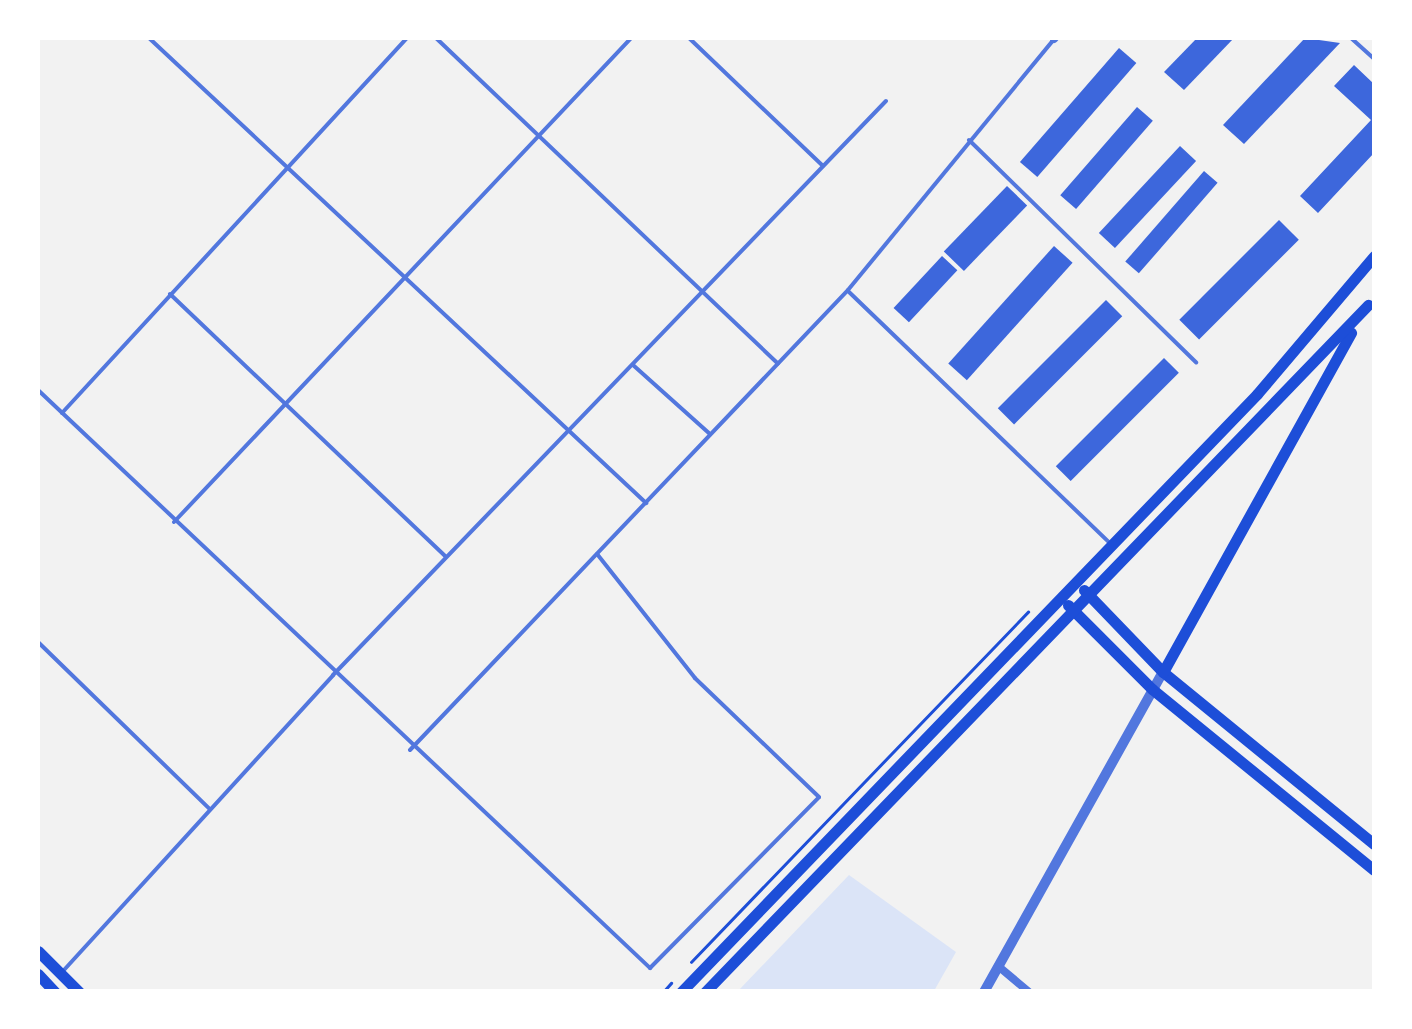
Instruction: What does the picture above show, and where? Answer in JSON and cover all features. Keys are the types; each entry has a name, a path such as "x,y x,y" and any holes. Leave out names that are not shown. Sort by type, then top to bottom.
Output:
{"main road":[{"path":"681,992 1112,545 1374,256"},
{"path":"705,992 1371,300"},
{"path":"1163,672 1371,300"},
{"path":"1076,582 1163,672 1374,844"},
{"path":"1060,598 1152,690 1374,870"},
{"path":"38,951 80,992"},
{"path":"38,974 55,992"}],"street":[{"path":"984,992 1163,672"},
{"path":"998,966 1029,992"}],"lane":[{"path":"150,38 646,502"},
{"path":"62,413 407,38"},
{"path":"436,38 778,364"},
{"path":"174,522 631,38"},
{"path":"689,38 822,166"},
{"path":"410,750 848,290 1055,38"},
{"path":"1351,38 1374,59"},
{"path":"61,974 333,675 886,101"},
{"path":"970,140 1196,362"},
{"path":"848,290 1112,545"},
{"path":"170,294 282,406 446,558"},
{"path":"633,365 710,434"},
{"path":"38,390 410,750 650,968 819,797 695,678 596,554"},
{"path":"38,642 210,809"}],"path":[{"path":"689,964 1012,623 1044,602"},
{"path":"663,992 676,978"}],"shaded area":[{"path":"849,875 956,952 934,991 738,991"}],"building":[{"path":"1197,38 1234,38 1184,90 1164,72"},
{"path":"1305,38 1340,43 1244,144 1223,125"},
{"path":"1119,48 1136,63 1037,177 1020,162"},
{"path":"1354,65 1374,84 1374,153 1318,213 1300,196 1371,120 1334,86"},
{"path":"1137,107 1153,121 1076,209 1060,195"},
{"path":"1180,146 1196,161 1115,248 1099,233"},
{"path":"1204,171 1218,183 1139,273 1125,262"},
{"path":"1007,186 1027,205 964,271 944,251"},
{"path":"1279,220 1299,240 1199,340 1179,320"},
{"path":"1054,246 1073,263 967,380 948,363"},
{"path":"942,256 957,270 909,322 894,308"},
{"path":"1106,300 1122,316 1014,424 998,408"},
{"path":"1164,358 1179,373 1071,481 1056,466"}]}
